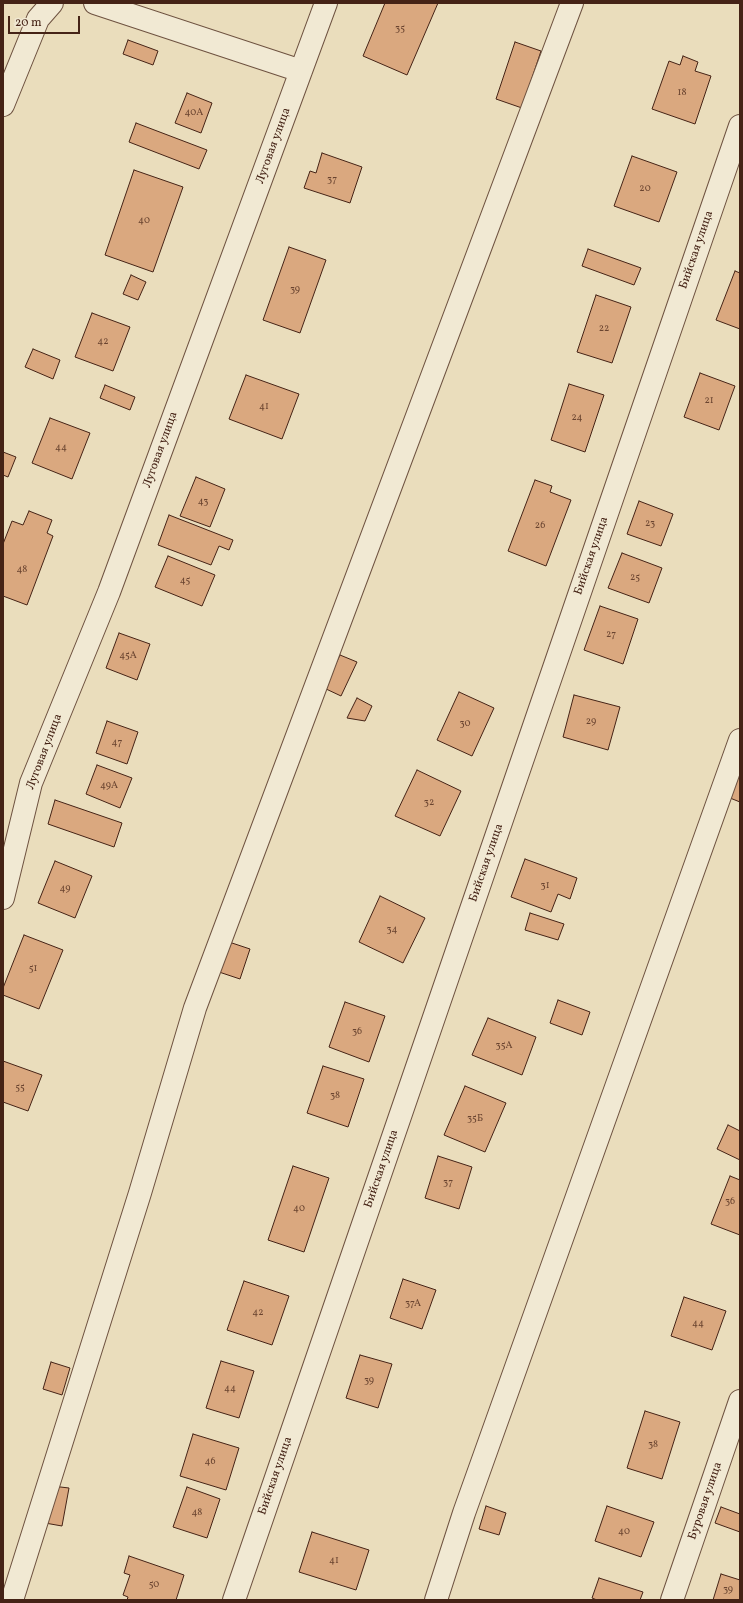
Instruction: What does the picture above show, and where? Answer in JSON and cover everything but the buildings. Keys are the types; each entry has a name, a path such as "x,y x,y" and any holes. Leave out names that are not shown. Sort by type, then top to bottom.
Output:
{"street":[{"path":"3,105 38,19 52,3"},
{"path":"95,3 301,71"},
{"name":"Луговая улица","path":"3,898 31,783 109,592 326,3"},
{"path":"12,1600 140,1193 195,1008 572,3"},
{"name":"Бийская улица","path":"234,1600 740,126"},
{"path":"436,1600 464,1513 740,740"},
{"name":"Буровая улица","path":"672,1600 740,1401"}]}
